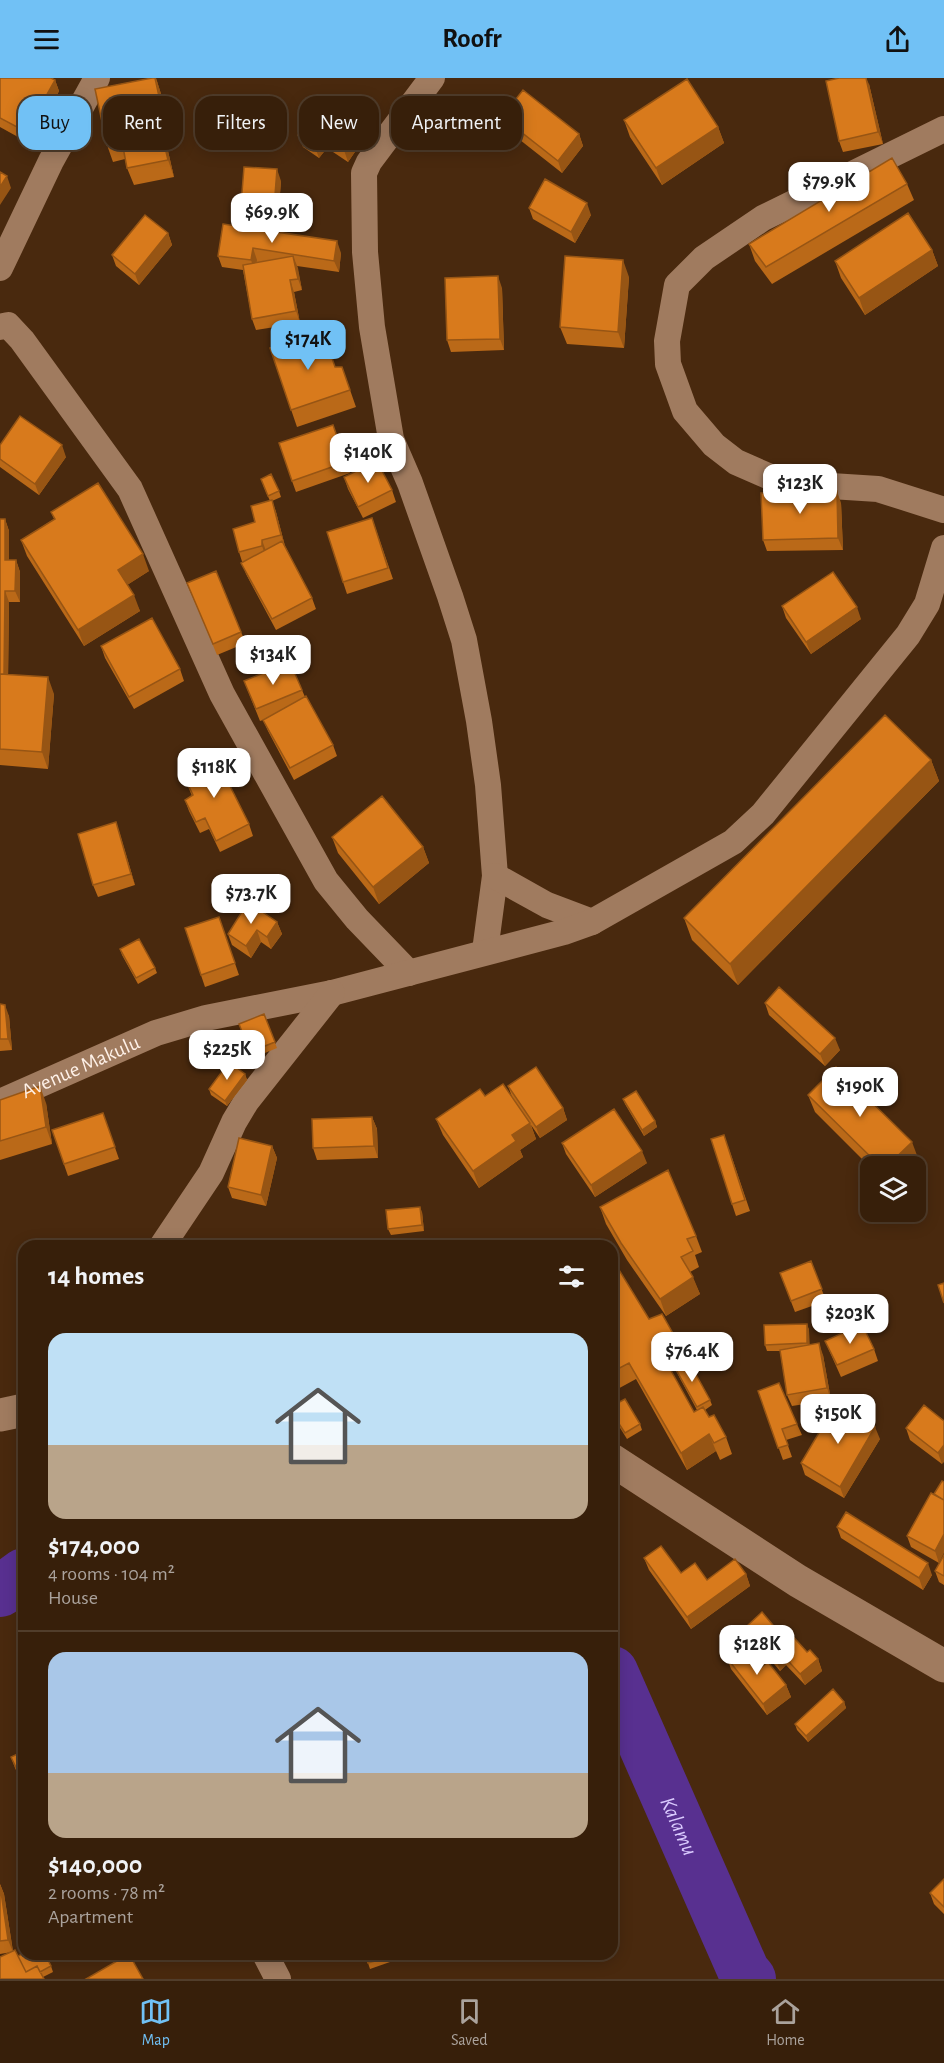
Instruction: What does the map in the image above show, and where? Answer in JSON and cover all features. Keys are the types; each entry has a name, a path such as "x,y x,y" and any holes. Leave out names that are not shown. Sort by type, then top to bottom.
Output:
{"main road":[{"path":"0,1415 18,1411"},
{"path":"618,1464 798,1581 944,1666"}],"street":[{"path":"0,268 51,161 97,78"},
{"path":"432,78 364,173 365,252 380,387 391,439 417,503 464,640 488,785 495,876 485,951"},
{"path":"944,129 763,218 704,258 677,285 666,341 668,364 686,411 705,437 736,462 784,483 878,489 944,510"},
{"path":"3,321 105,451 130,489 222,694 326,881 357,919 409,973"},
{"name":"Avenue Makulu","path":"0,1102 156,1033 206,1018 332,993 564,932 592,922 733,842 763,813 908,635 927,604 943,554"},
{"path":"495,876 538,901 592,922"},
{"path":"166,1240 211,1173 234,1122 246,1102 332,993"},
{"path":"268,1960 278,1979"}],"building":[{"path":"0,78 51,78 55,80 46,96 18,96 18,128 0,118"},
{"path":"155,78 159,96 103,96 103,126 95,89"},
{"path":"839,78 866,78 878,132 839,141 826,81"},
{"path":"687,79 718,127 656,168 624,120"},
{"path":"523,90 579,134 558,161 522,133 522,96 518,96"},
{"path":"124,150 166,150 168,160 127,168"},
{"path":"892,158 907,184 766,267 749,244"},
{"path":"244,167 277,169 273,221 240,218"},
{"path":"0,172 7,176 0,187"},
{"path":"545,179 587,203 571,232 529,208"},
{"path":"908,213 932,250 859,298 835,261"},
{"path":"145,215 168,233 135,274 112,255"},
{"path":"223,224 337,241 334,261 253,248 251,260 218,256"},
{"path":"293,256 298,279 290,280 296,311 252,319 243,265"},
{"path":"565,256 623,260 618,332 560,327"},
{"path":"498,276 500,339 447,340 445,278"},
{"path":"323,331 335,367 342,367 350,390 291,410 270,348"},
{"path":"20,416 62,445 35,484 0,459 0,445"},
{"path":"333,425 346,462 292,481 279,443"},
{"path":"377,461 392,490 358,507 344,477"},
{"path":"271,474 279,491 268,496 261,479"},
{"path":"98,483 143,554 118,570 134,595 78,630 21,540 55,519 51,512"},
{"path":"837,491 838,538 763,540 761,493"},
{"path":"272,500 281,535 262,540 262,546 239,552 233,529 255,522 251,506"},
{"path":"372,518 388,568 343,582 327,532"},
{"path":"0,519 5,519 5,560 16,560 15,591 5,591 4,674 0,674"},
{"path":"282,541 312,598 272,619 241,563"},
{"path":"216,571 241,632 213,644 187,583"},
{"path":"833,572 857,607 806,642 782,606"},
{"path":"152,618 180,669 129,697 101,646"},
{"path":"290,662 302,690 256,709 244,681"},
{"path":"0,674 48,677 42,752 0,749"},
{"path":"306,696 333,745 290,768 263,720"},
{"path":"885,715 931,760 730,964 684,918"},
{"path":"215,756 249,824 216,841 205,818 196,822 185,800 193,795 182,772"},
{"path":"382,796 423,847 373,887 332,837"},
{"path":"116,822 131,874 93,885 78,834"},
{"path":"248,902 277,922 267,937 257,930 246,946 228,934"},
{"path":"219,917 235,963 201,975 185,928"},
{"path":"139,939 155,968 136,978 120,949"},
{"path":"779,987 835,1038 820,1054 765,1003"},
{"path":"0,1004 5,1005 8,1039 0,1039"},
{"path":"264,1014 275,1042 250,1052 239,1024"},
{"path":"229,1062 245,1074 225,1101 209,1089"},
{"path":"536,1067 563,1108 536,1127 508,1086"},
{"path":"836,1067 912,1142 897,1156 870,1156 808,1095"},
{"path":"503,1084 530,1123 512,1135 516,1141 473,1171 436,1119 480,1089 485,1096"},
{"path":"40,1086 46,1127 0,1141 0,1100"},
{"path":"636,1091 655,1121 642,1130 623,1099"},
{"path":"614,1109 642,1151 591,1185 562,1143"},
{"path":"103,1113 115,1147 64,1164 52,1130"},
{"path":"372,1117 374,1146 313,1148 312,1119"},
{"path":"724,1135 745,1200 732,1204 711,1139"},
{"path":"239,1138 272,1146 261,1195 228,1187"},
{"path":"668,1170 696,1236 687,1239 693,1251 681,1257 693,1277 660,1299 621,1243 600,1207"},
{"path":"420,1207 422,1225 388,1229 386,1210"},
{"path":"811,1261 822,1289 791,1301 780,1273"},
{"path":"618,1268 649,1319 662,1314 680,1346 663,1356 694,1412 703,1407 709,1417 714,1415 726,1437 714,1443 709,1434 681,1453 629,1363 618,1369"},
{"path":"944,1283 944,1303 938,1285"},
{"path":"807,1324 807,1343 765,1345 764,1325"},
{"path":"862,1324 874,1349 837,1365 825,1341"},
{"path":"819,1343 827,1388 787,1395 780,1350"},
{"path":"688,1360 710,1400 697,1407 674,1366"},
{"path":"779,1383 797,1424 782,1429 788,1445 778,1448 758,1391"},
{"path":"625,1399 640,1424 625,1433 618,1422 618,1403"},
{"path":"836,1404 875,1427 840,1487 801,1463"},
{"path":"924,1405 944,1421 944,1445 938,1453 906,1428"},
{"path":"942,1481 944,1482 944,1500 934,1494"},
{"path":"931,1493 944,1500 944,1534 935,1551 907,1536"},
{"path":"846,1512 928,1563 919,1578 837,1527"},
{"path":"661,1546 681,1573 695,1563 707,1580 735,1559 746,1574 687,1617 644,1558"},
{"path":"944,1555 944,1576 935,1571"},
{"path":"762,1612 782,1636 788,1631 807,1652 810,1650 818,1659 800,1674 782,1654 776,1659 747,1626"},
{"path":"740,1647 758,1670 768,1662 786,1685 763,1704 727,1658"},
{"path":"833,1689 844,1702 806,1736 795,1724"},
{"path":"18,1754 18,1772 11,1757"},
{"path":"944,1879 944,1907 930,1893"},
{"path":"0,1885 8,1940 0,1941"},
{"path":"15,1950 26,1972 37,1966 44,1979 0,1979 0,1957"},
{"path":"20,1960 48,1960 51,1966 40,1972 37,1966 26,1972"},
{"path":"119,1960 132,1960 143,1979 86,1979"}],"waterway":[{"name":"Kalamu","path":"0,1591 18,1578"},
{"name":"Kalamu","path":"618,1686 744,1972 750,1979"}]}
